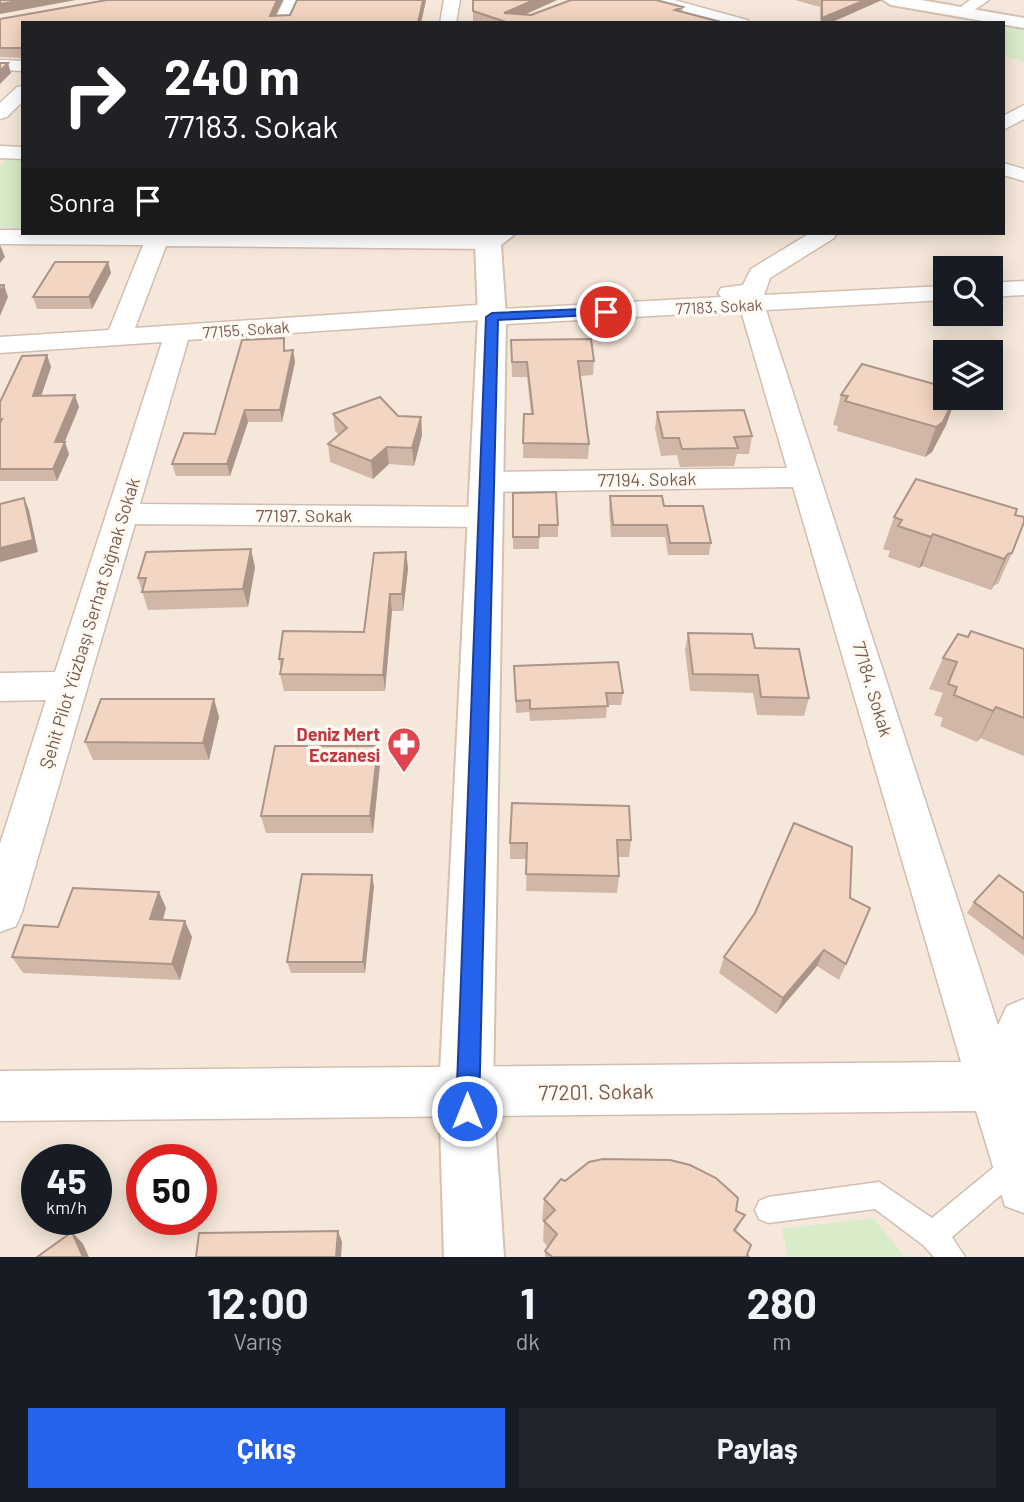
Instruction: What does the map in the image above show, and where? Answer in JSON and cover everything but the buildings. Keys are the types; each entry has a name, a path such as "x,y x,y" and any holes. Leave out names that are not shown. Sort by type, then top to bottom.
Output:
{"main road":[{"path":"891,0 968,6 1024,23"},
{"path":"934,0 1024,16"},
{"path":"937,21 968,6"},
{"path":"474,1257 466,1092 496,237"}],"street":[{"path":"282,21 292,0"},
{"path":"448,21 452,0"},
{"path":"657,0 734,21"},
{"path":"707,21 718,16"},
{"path":"0,65 21,66"},
{"path":"0,113 21,93"},
{"path":"1005,122 1020,103"},
{"path":"0,152 21,153"},
{"path":"1005,170 1024,175"},
{"path":"752,298 759,274 823,235"},
{"path":"0,237 496,237"},
{"path":"118,337 148,238"},
{"path":"1003,289 1024,288"},
{"name":"77183. Sokak","path":"492,311 752,298 933,293"},
{"name":"77184. Sokak","path":"752,298 807,477 1009,1086 1020,1176"},
{"name":"77155. Sokak","path":"0,345 492,311"},
{"name":"Şehit Pilot Yüzbaşı Serhat Sığnak Sokak","path":"0,912 177,334"},
{"name":"77194. Sokak","path":"485,499 807,477"},
{"name":"77197. Sokak","path":"123,514 485,499"},
{"path":"0,687 69,686"},
{"path":"1009,1086 1024,1022"},
{"name":"77201. Sokak","path":"0,1096 1009,1086"}],"lane":[{"path":"933,1235 1020,1176"},
{"path":"768,1210 879,1195 933,1235 951,1257"}],"shaded area":[{"path":"0,0 1024,0 1024,1257 0,1257"}],"green space":[{"path":"1005,25 1024,27 1024,62 1005,56"},
{"path":"7,158 21,159 21,228 0,228 0,167"},
{"path":"873,1218 905,1257 788,1257 782,1229"}],"place":[{"name":"Deniz Mert Eczanesi","path":"404,774"}],"route":[{"path":"467,1111 492,317 606,312"}]}
